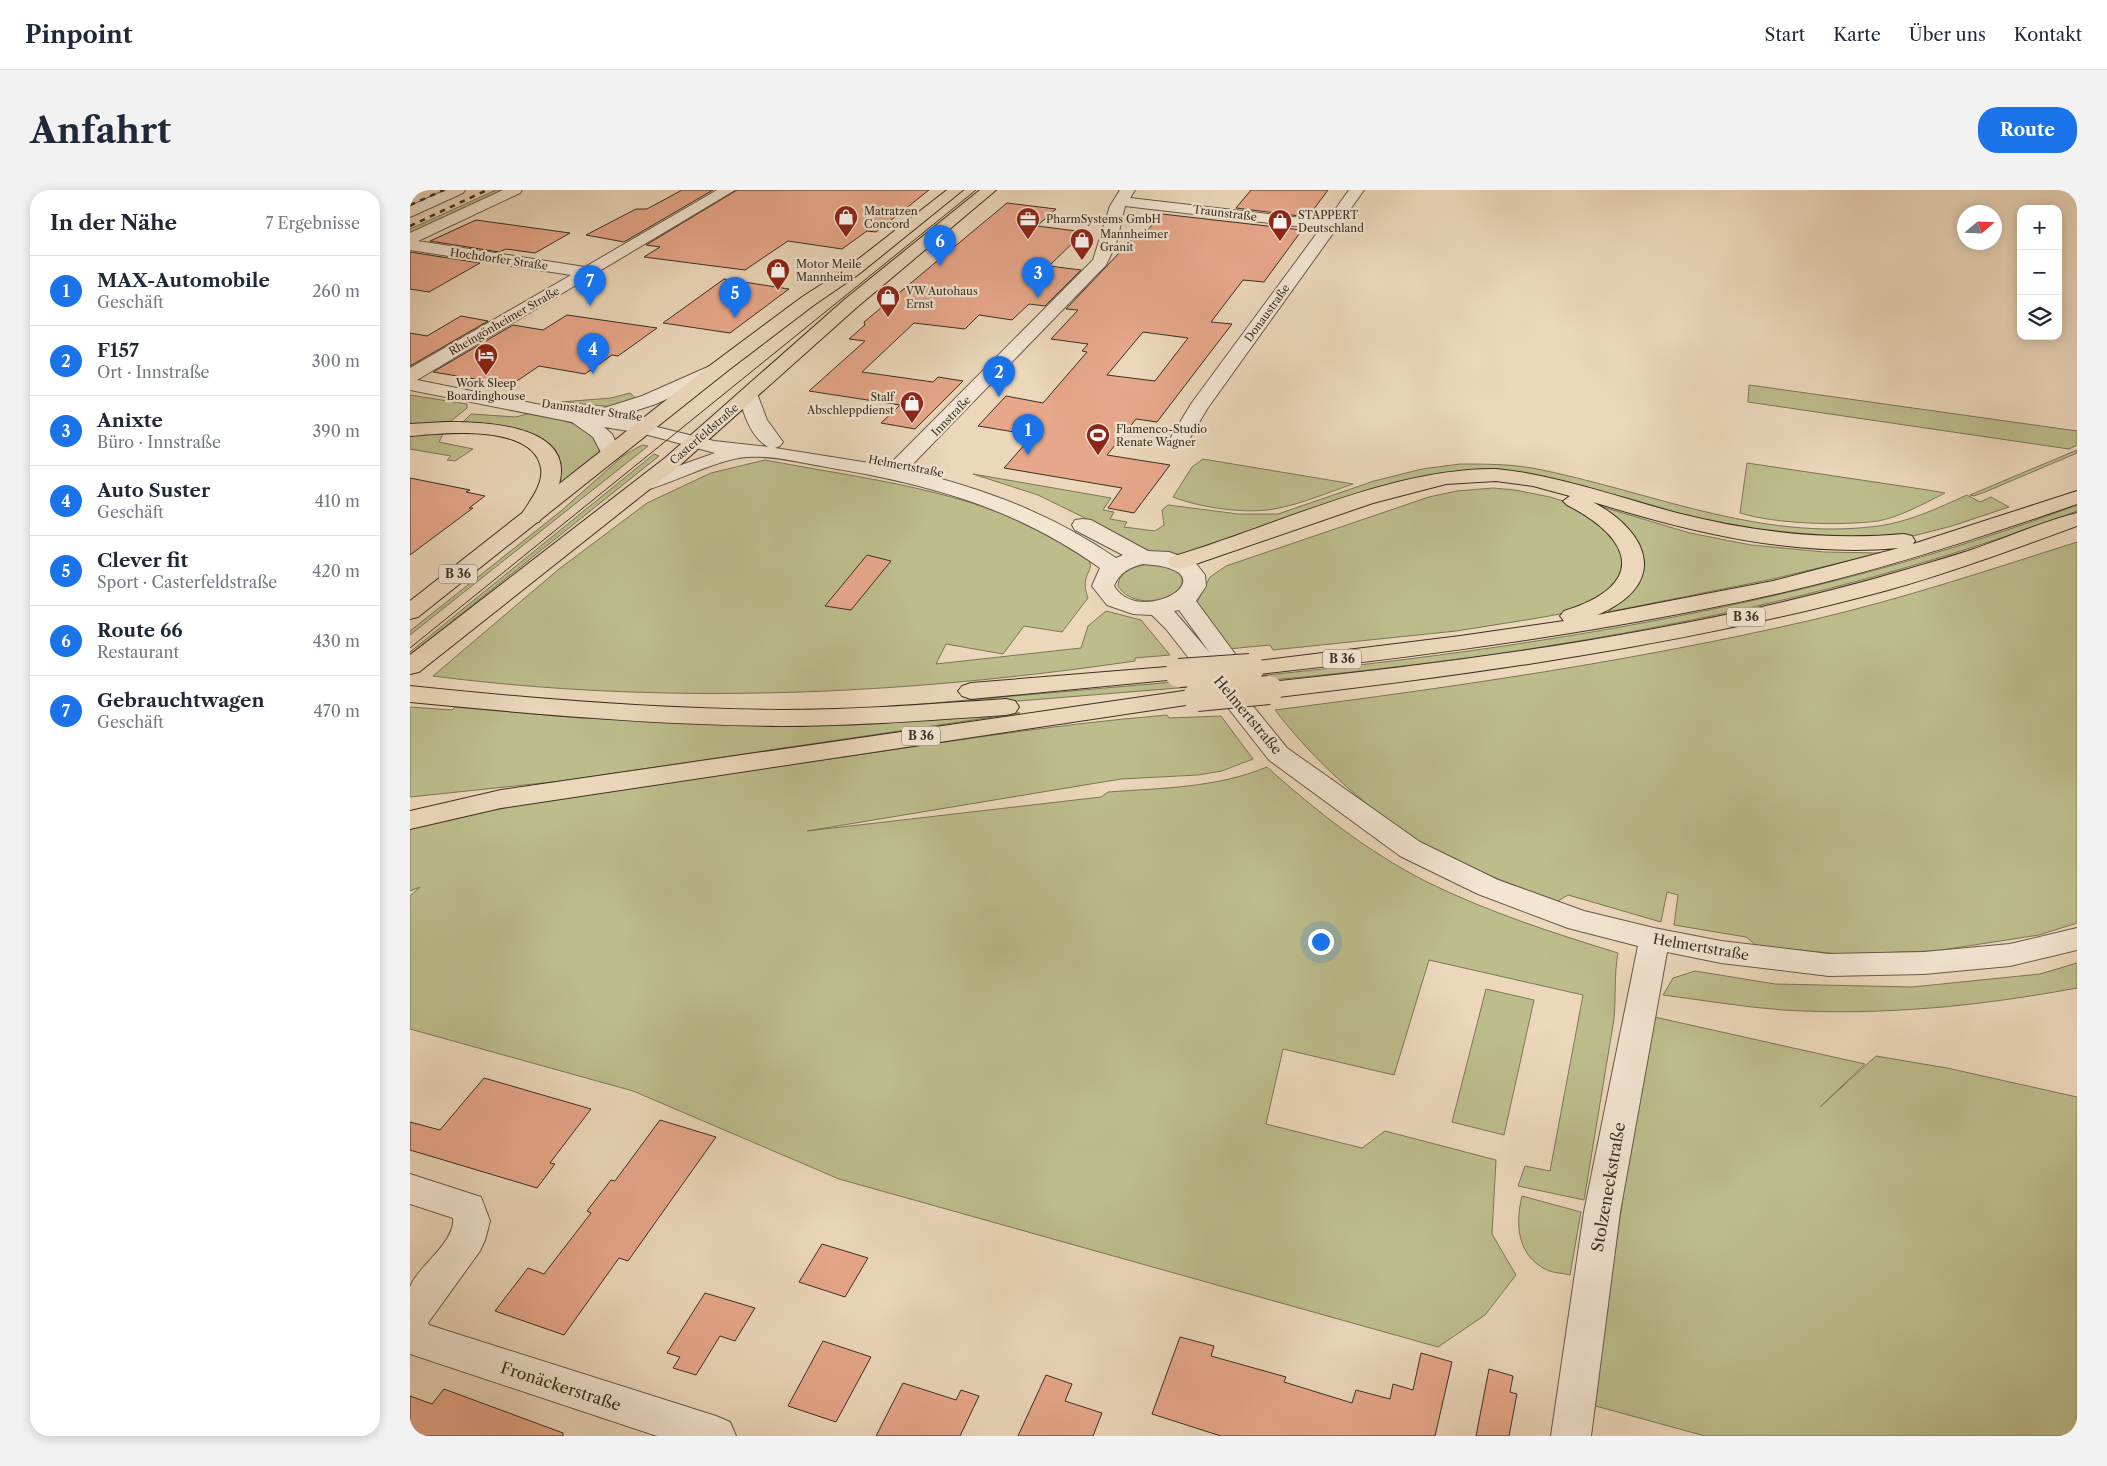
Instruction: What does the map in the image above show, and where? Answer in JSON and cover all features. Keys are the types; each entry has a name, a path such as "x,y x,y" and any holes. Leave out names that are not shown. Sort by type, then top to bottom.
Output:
{"main road":[{"path":"531,517 719,368 808,301 853,271 956,190"},
{"name":"Casterfeldstraße","path":"410,667 642,486 749,395 850,304 988,190"},
{"name":"B 36","path":"410,430 452,427 487,428 513,433 530,441 544,452 551,467 550,477 531,517 410,612"},
{"path":"1187,568 1402,488 1434,480 1478,475 1511,476 1546,482 1716,530 1759,538 1856,545 1920,539 1958,539"},
{"path":"1187,568 1229,560 1408,500 1454,487 1478,484 1520,485 1567,498 1590,509 1620,533 1630,547 1633,562 1630,580 1621,591 1592,609 1546,621 1485,642"},
{"name":"B 36","path":"643,711 900,697 1250,668 1485,642 1640,616 1718,600 1958,539 2077,497"},
{"name":"B 36","path":"410,820 500,799 1197,697 1446,670 1658,636 1780,610 1900,578 2038,534 2077,519"},
{"path":"2038,534 2077,532"},
{"name":"B 36","path":"417,695 550,706 747,718 900,715 1086,701 1197,697"},
{"name":"B 36","path":"410,803 500,799"}],"street":[{"path":"410,212 458,190"},
{"path":"410,239 515,190"},
{"name":"Rheingönheimer Straße","path":"410,376 728,190"},
{"name":"Donaustraße","path":"1180,439 1198,408 1357,190"},
{"name":"Traunstraße","path":"1124,195 1331,226"},
{"name":"Innstraße","path":"898,469 1100,262 1106,250 1114,215 1124,195"},
{"name":"Hochdorfer Straße","path":"410,246 587,272"},
{"path":"611,412 649,400 719,368"},
{"name":"Dannstadter Straße","path":"410,384 470,395 534,410 578,417 649,424"},
{"name":"Dannstadter Straße","path":"470,395 611,412 649,424"},
{"path":"749,395 754,418 760,429 773,442"},
{"path":"578,417 602,434 611,454"},
{"name":"Helmertstraße","path":"649,424 702,436 747,451 960,476 998,488 1078,522 1143,557"},
{"name":"Helmertstraße","path":"702,436 773,442 898,469 1013,509 1045,523 1086,546 1114,567 1143,557 1156,557 1187,568"},
{"path":"642,486 709,461 747,451"},
{"path":"1114,567 1108,573 1103,586 1111,598 1124,605 1140,608 1158,608 1183,600 1192,592 1197,583 1187,568"},
{"name":"Helmertstraße","path":"1183,600 1194,618 1294,746 1352,809"},
{"name":"Helmertstraße","path":"1158,608 1174,624 1278,754 1352,809 1410,848 1488,887 1578,920 1654,939 1721,952 1829,965 1924,963 2010,954 2077,939"},
{"name":"Stolzeneckstraße","path":"1571,1436 1602,1212 1654,939"},
{"path":"410,1189 468,1208 472,1222 467,1240 410,1317"},
{"name":"Fronäckerstraße","path":"410,1331 417,1339 716,1436"}],"green space":[{"path":"496,190 508,190 410,235 410,229"},
{"path":"1749,385 2077,431 2077,445 2069,449 1748,402"},
{"path":"630,393 639,401 614,407 561,402 611,398"},
{"path":"410,395 467,404 467,408 451,421 410,425"},
{"path":"534,412 578,425 593,434 600,448 598,454 558,488 559,461 554,451 544,442 532,436 502,427 463,422 471,414 516,417"},
{"path":"443,434 439,442 473,449 455,461 447,460 451,456 410,449 410,435"},
{"path":"642,445 648,446 410,635 410,631 561,511 623,456"},
{"path":"2077,450 2077,453 1985,492 1974,496 1970,495"},
{"path":"654,454 659,456 410,655 410,652"},
{"path":"1203,459 1353,484 1298,503 1279,508 1254,511 1211,507 1173,497 1192,467"},
{"path":"765,460 878,480 952,497 1024,523 1074,549 1089,561 1090,568 1085,584 1088,598 1062,632 1024,626 1003,654 946,644 936,664 1081,648 1088,626 1106,611 1141,620 1170,655 1135,658 1135,661 1047,673 960,682 872,689 784,692 608,691 433,676 559,569 647,503 711,473"},
{"path":"1747,463 1945,493 1904,513 1878,521 1827,524 1771,520 1740,513"},
{"path":"1460,464 1532,468 1575,477 1703,511 1789,527 1833,529 1890,524 1923,514 1967,495 1980,502 1991,497 2009,507 1952,526 1913,536 1897,538 1811,539 1674,515 1470,472 1183,555 1138,549 1085,518 1038,495 973,474 1111,498 1103,510 1114,512 1110,519 1127,522 1124,527 1155,531 1164,525 1162,510 1168,505 1238,514 1278,514 1374,481 1422,469"},
{"path":"1493,488 1515,490 1566,502 1605,525 1623,554 1622,573 1603,597 1566,613 1532,619 1456,631 1273,650 1270,645 1228,649 1196,604 1210,577 1226,566 1429,497 1457,491"},
{"path":"1596,505 1690,533 1751,545 1824,552 1880,553 1773,579 1608,612 1631,593 1640,578"},
{"path":"2077,505 2077,511 1978,545 1878,575 1777,601 1675,623 1469,658 1261,681 1257,676 1362,665 1466,651 1570,636 1673,617 1776,595 1877,570 1978,540"},
{"path":"2077,542 2077,923 2039,935 1935,951 1839,954 1757,946 1746,937 1674,925 1678,895 1667,892 1661,922 1568,895 1558,901 1464,865 1411,836 1373,809 1338,779 1289,728 1275,710 1545,672 1745,635 1879,603"},
{"path":"1148,564 1171,569 1181,577 1181,585 1173,593 1160,599 1145,601 1130,597 1118,586 1121,576 1128,570"},
{"path":"1185,681 1190,687 945,707 900,706"},
{"path":"410,707 452,710 455,707 581,718 711,723 1020,713 562,781 410,797"},
{"path":"1167,715 1169,718 1221,716 1253,759 1222,771 1198,775 1121,779 807,831 1101,797 1108,792 1189,786 1228,779 1267,767 1343,830 1384,858 1427,882 1450,893 1545,930 1618,953 1614,1019 1584,1200 1518,1186 1525,1166 1550,1171 1583,995 1429,960 1394,1075 1283,1049 1266,1124 1362,1148 1385,1131 1496,1160 1492,1234 1516,1275 1485,1315 1438,1347 839,1179 633,1091 410,1029 410,896 420,887 410,891 410,827 507,807 654,784 1030,730"},
{"path":"2077,963 2077,988 2004,1000 1931,1008 1820,1012 1783,1010 1663,995 1673,978 1695,971 1775,984 1912,987 2040,974"},
{"path":"1486,989 1534,1000 1504,1135 1452,1122"},
{"path":"1650,1016 1865,1064 1820,1107 1876,1056 1947,1068 2077,1097 2077,1436 1705,1436 1592,1405"},
{"path":"1522,1196 1581,1212 1570,1275 1547,1270 1537,1264 1524,1248 1519,1228"}],"building":[{"path":"682,190 713,190 624,242 586,235 636,209 647,209"},
{"path":"737,190 929,190 876,232 867,231 842,249 788,241 745,270 644,257 660,247 646,245"},
{"path":"1251,190 1328,190 1308,217 1236,208"},
{"path":"1007,203 1056,209 1037,226 1084,232 1049,266 1081,270 1045,306 1029,304 1012,320 979,315 965,329 914,323 862,372 933,382 938,377 963,381 915,429 881,423 900,405 809,391 865,341 849,339 865,325 864,322"},
{"path":"1162,214 1302,230 1264,282 1243,280 1211,322 1232,324 1157,422 1136,419 1107,455 1170,465 1134,513 1108,508 1122,488 1004,468 1033,435 978,426 1006,396 1043,403 1087,352 1082,351 1088,344 1051,339 1078,310 1066,309 1139,232 1145,233","holes":["1143,332 1188,338 1155,381 1107,375"]},
{"path":"476,220 570,233 535,253 506,249 499,252 430,241"},
{"path":"410,252 480,263 429,292 410,289"},
{"path":"724,279 789,289 730,333 663,323"},
{"path":"567,315 657,328 618,356 612,355 585,374 539,366 511,385 433,372 513,325 543,330"},
{"path":"461,316 488,321 410,366 410,333 427,336"},
{"path":"410,478 470,490 466,492 485,496 469,508 473,508 410,555"},
{"path":"867,555 891,561 851,610 825,606"},
{"path":"484,1078 591,1109 550,1163 555,1164 537,1188 410,1150 410,1122 440,1130"},
{"path":"660,1120 716,1137 628,1261 619,1258 564,1335 495,1311 528,1268 544,1274 591,1213 587,1211 611,1180 615,1181"},
{"path":"822,1244 868,1258 845,1297 799,1282"},
{"path":"705,1293 755,1308 735,1341 720,1336 696,1375 673,1368 680,1357 667,1353"},
{"path":"1180,1337 1214,1346 1211,1356 1286,1377 1284,1382 1352,1403 1356,1390 1390,1399 1393,1384 1413,1390 1421,1353 1452,1362 1435,1436 1221,1436 1152,1414"},
{"path":"823,1341 871,1357 836,1422 788,1406"},
{"path":"1489,1369 1513,1376 1510,1392 1517,1394 1509,1436 1476,1436"},
{"path":"1046,1375 1072,1384 1065,1401 1102,1413 1093,1436 1018,1436"},
{"path":"903,1383 956,1400 961,1390 979,1396 960,1436 876,1436"},
{"path":"444,1389 563,1433 563,1436 410,1436 410,1396 432,1404"}],"tram line":[{"path":"410,648 976,190"}],"railway":[{"path":"410,205 444,190"},
{"path":"410,226 487,190"}],"place":[{"name":"Matratzen Concord","path":"846,238"},
{"name":"PharmSystems GmbH","path":"1028,240"},
{"name":"STAPPERT Deutschland","path":"1280,242"},
{"name":"Mannheimer Granit","path":"1082,261"},
{"name":"Route 66","path":"940,266"},
{"name":"Motor Meile Mannheim","path":"778,291"},
{"name":"Anixte","path":"1038,298"},
{"name":"Gebrauchtwagen","path":"590,306"},
{"name":"Clever fit","path":"735,318"},
{"name":"VW Autohaus Ernst","path":"888,318"},
{"name":"Auto Suster","path":"593,374"},
{"name":"Work Sleep Boardinghouse","path":"486,376"},
{"name":"F157","path":"999,397"},
{"name":"Stalf Abschleppdienst","path":"912,424"},
{"name":"MAX-Automobile","path":"1028,455"},
{"name":"Flamenco-Studio Renate Wagner","path":"1098,456"}]}
